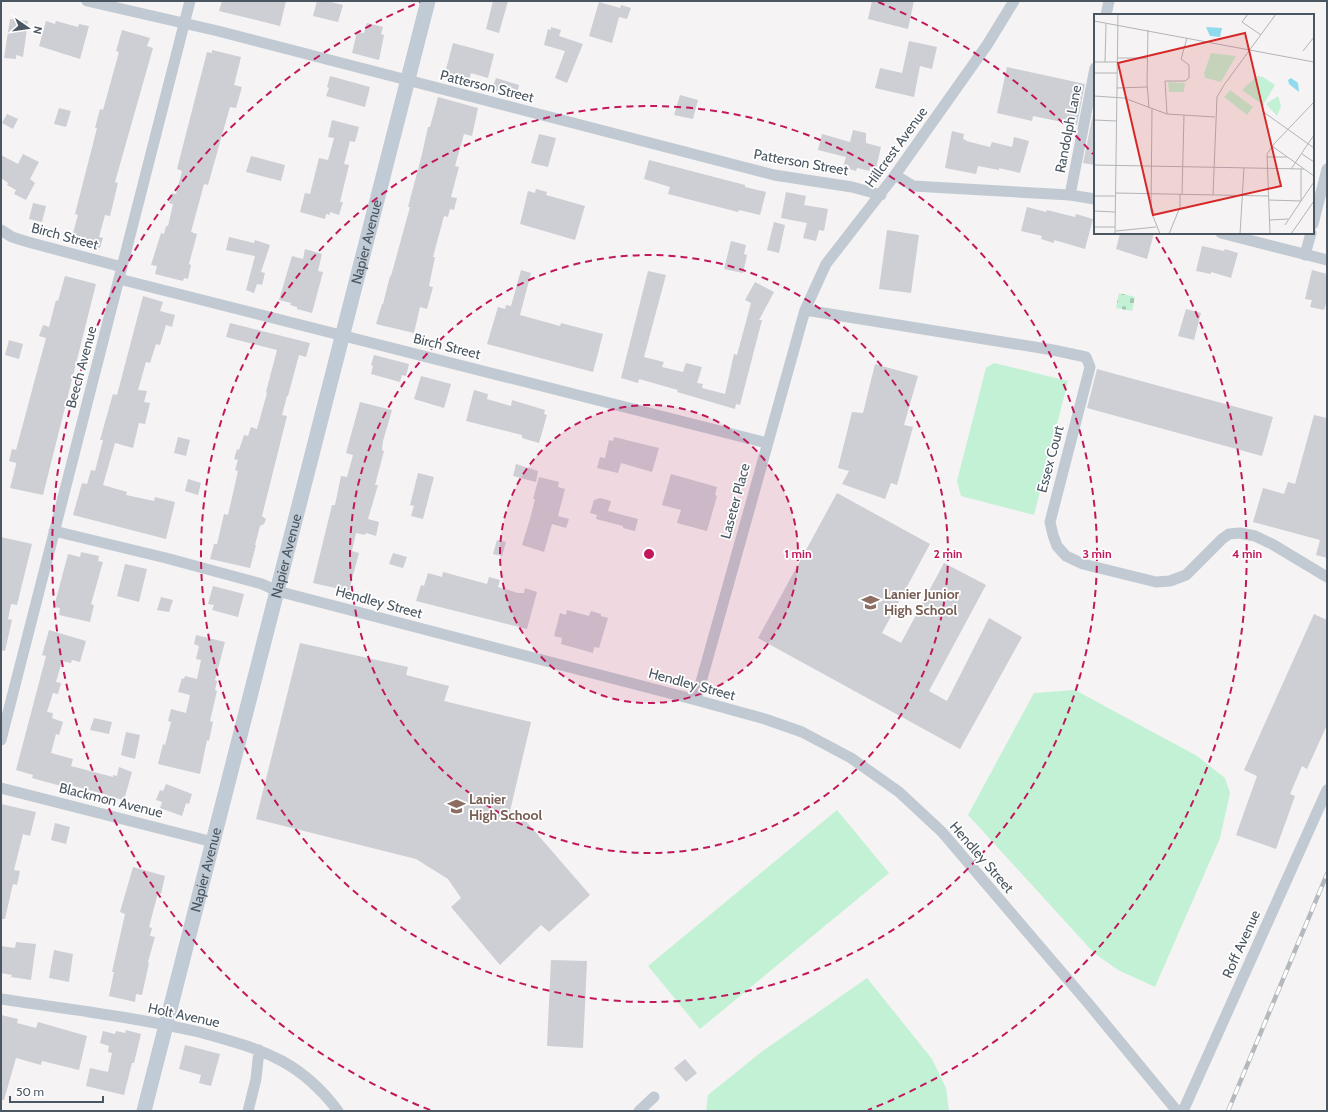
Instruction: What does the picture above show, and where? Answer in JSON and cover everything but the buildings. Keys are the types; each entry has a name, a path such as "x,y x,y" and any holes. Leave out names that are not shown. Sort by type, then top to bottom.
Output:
{"street":[{"name":"Patterson Street","path":"87,1 218,31 774,175 852,187 881,195"},
{"name":"Beech Avenue","path":"1,740 190,1"},
{"name":"Napier Avenue","path":"144,1111 428,1"},
{"name":"Hillcrest Avenue","path":"805,310 826,264 881,195 987,45 1014,1"},
{"path":"1106,14 1109,1"},
{"name":"Randolph Lane","path":"1070,195 1094,73"},
{"path":"1314,220 1327,169"},
{"path":"895,175 913,186 1070,195 1094,199"},
{"name":"Birch Street","path":"1,230 12,237 122,267"},
{"path":"1225,234 1327,260"},
{"path":"1305,255 1311,234"},
{"name":"Birch Street","path":"119,279 767,443"},
{"name":"Laseter Place","path":"696,700 805,310"},
{"name":"Essex Court","path":"805,310 1054,350 1086,357 1090,366 1050,522 1057,546 1066,556 1083,564 1156,582 1170,581 1186,575 1222,539 1229,534 1240,533 1255,536 1272,544 1327,577"},
{"name":"Hendley Street","path":"54,531 166,558 262,584 277,591 766,718 802,732 851,758 899,792 942,832 1088,1003 1177,1111"},
{"name":"Blackmon Avenue","path":"1,788 213,842"},
{"name":"Roff Avenue","path":"1182,1111 1327,790"},
{"name":"Holt Avenue","path":"1,999 166,1024 239,1042 283,1061 306,1077 327,1096 338,1111"},
{"path":"248,1111 256,1079 259,1050"},
{"path":"639,1111 654,1097"}],"green space":[{"path":"1119,293 1135,297 1132,311 1116,308"},
{"path":"994,363 1068,381 1034,515 961,496 957,481 986,368"},
{"path":"1075,690 1197,756 1225,778 1230,793 1220,838 1155,987 1118,970 1094,953 968,815 1034,693"},
{"path":"837,810 889,873 700,1029 648,966"},
{"path":"867,978 932,1059 946,1088 949,1111 706,1111 708,1095 760,1053"}],"railway":[{"path":"1228,1111 1327,874"}],"place":[{"name":"Lanier Junior High School","path":"871,602"},
{"name":"Lanier High School","path":"456,807"}]}
